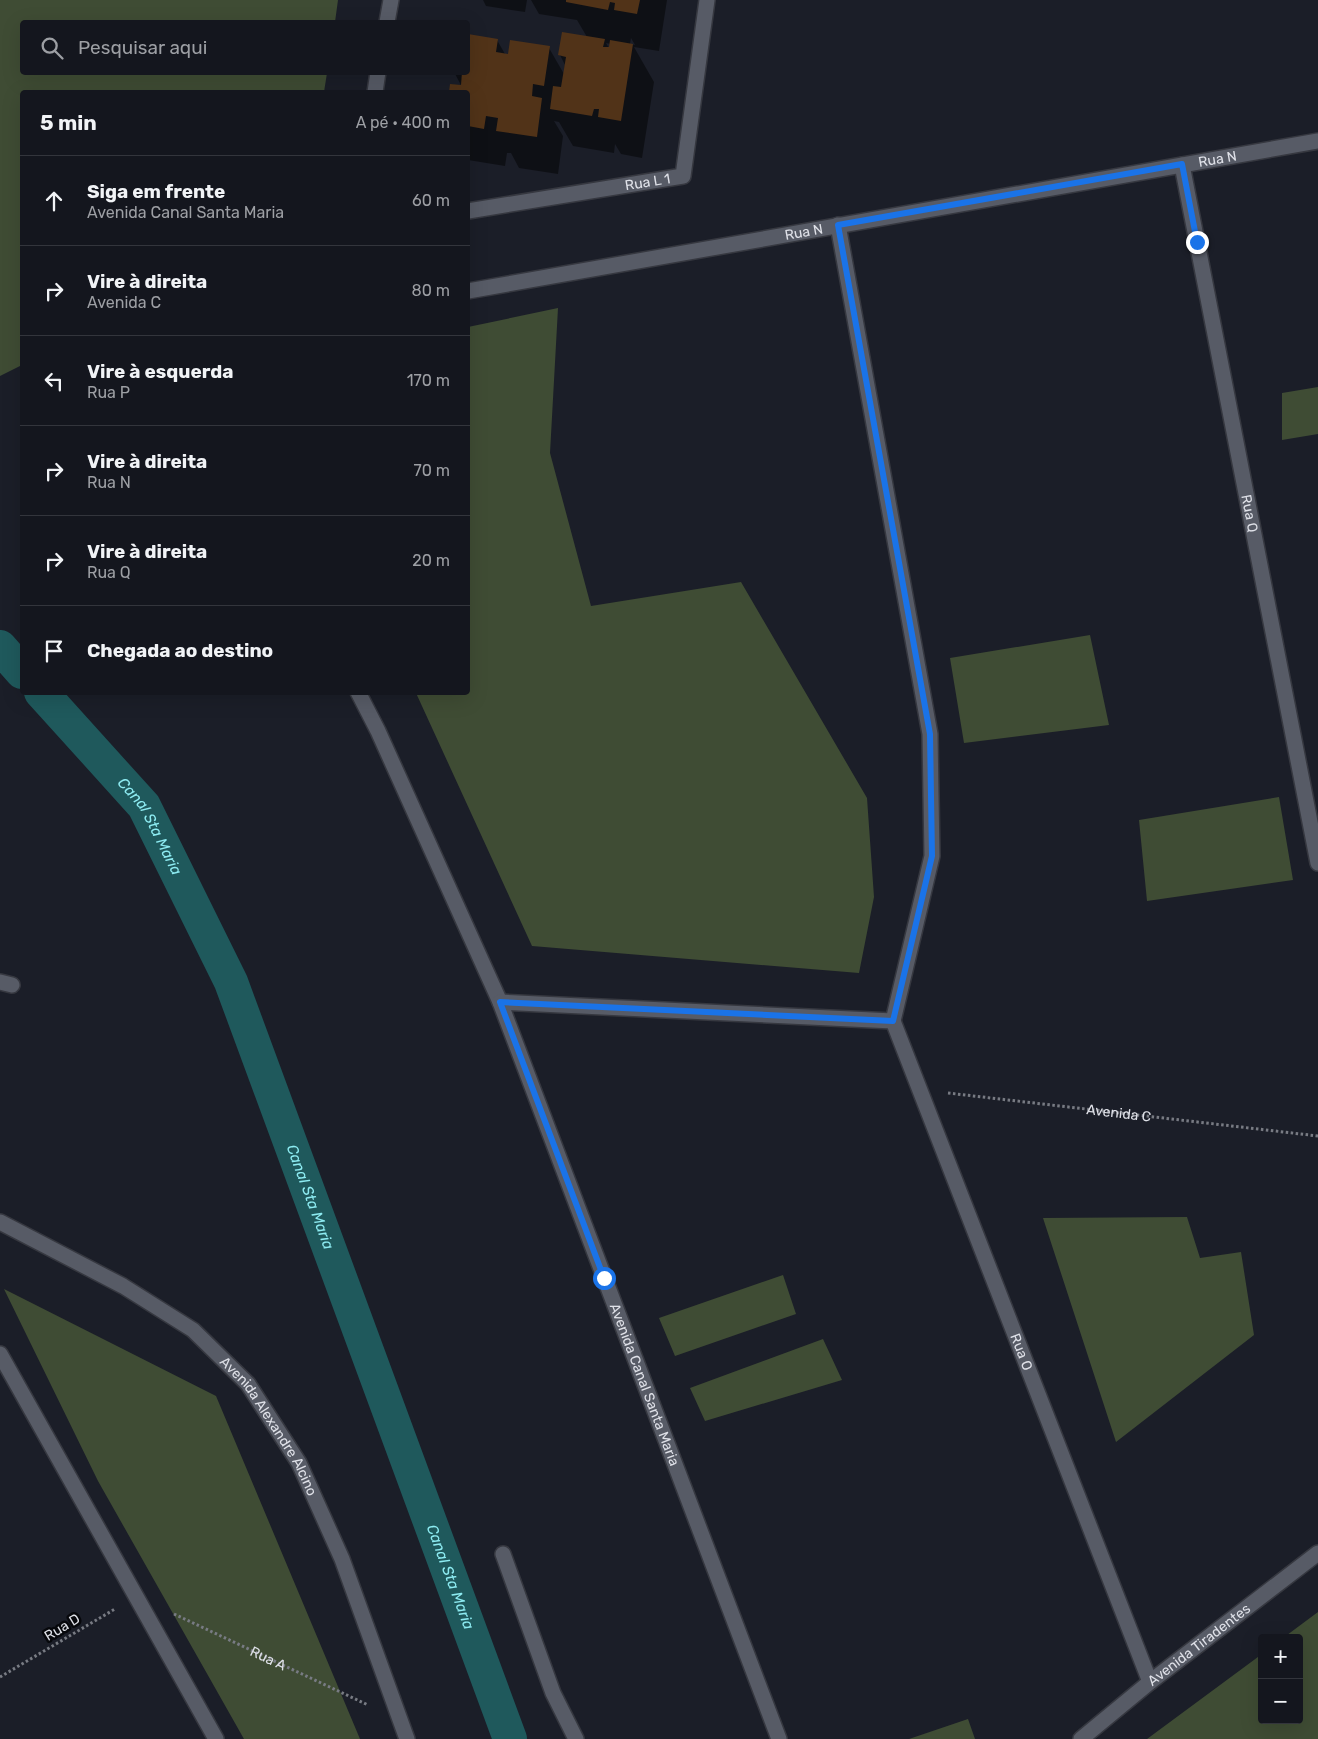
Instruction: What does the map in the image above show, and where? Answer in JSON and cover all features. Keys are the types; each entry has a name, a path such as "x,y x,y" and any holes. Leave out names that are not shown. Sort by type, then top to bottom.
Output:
{"street":[{"path":"387,20 391,0"},
{"name":"Rua L 1","path":"470,211 683,176 707,0"},
{"path":"375,90 378,75"},
{"name":"Rua N","path":"470,291 1318,140"},
{"name":"Rua Q","path":"1182,164 1318,863"},
{"path":"500,1002 893,1021 932,856 930,734 838,225"},
{"name":"Avenida Canal Santa Maria","path":"360,695 378,730 500,1002 779,1739"},
{"name":"Rua O","path":"893,1021 1150,1682"},
{"name":"Avenida Alexandre Alcino","path":"0,1222 123,1286 193,1330 248,1384 303,1472 342,1559 407,1739"},
{"path":"0,1354 216,1739"},
{"name":"Avenida Tiradentes","path":"1081,1739 1150,1682 1318,1553"},
{"path":"503,1554 553,1692 576,1739"}],"path":[{"name":"Avenida C","path":"920,1090 1318,1136"},
{"name":"Rua A","path":"135,1597 229,1638 400,1720"},
{"name":"Rua D","path":"0,1677 135,1597"}],"green space":[{"path":"0,0 338,0 335,20 20,20 20,75 327,75 324,90 20,90 20,366 0,376"},
{"path":"558,308 550,453 591,606 741,582 867,798 874,897 859,973 532,946 417,695 470,695 470,327"},
{"path":"1318,387 1318,434 1282,440 1282,393"},
{"path":"1090,635 1109,725 964,743 950,658"},
{"path":"1279,797 1293,880 1147,901 1139,820"},
{"path":"1187,1217 1200,1258 1241,1252 1254,1335 1116,1442 1043,1218"},
{"path":"783,1275 796,1314 675,1356 659,1318"},
{"path":"4,1289 216,1396 360,1739 244,1739 98,1481"},
{"path":"823,1339 842,1380 705,1421 690,1388"},
{"path":"1318,1612 1318,1739 1147,1739 1258,1657 1258,1724 1303,1724 1303,1634 1288,1634"},
{"path":"968,1719 975,1739 909,1739"}],"building":[{"path":"566,0 640,0 637,14 614,10 615,3 610,2 608,10 566,2"},
{"path":"562,32 605,39 603,47 609,47 610,40 633,44 621,121 598,117 599,109 594,109 592,116 550,109 553,86 561,87 566,57 558,55"},
{"path":"470,34 498,39 496,52 508,54 510,40 550,46 544,86 533,84 532,96 542,98 537,137 496,131 498,118 486,116 484,129 470,126 470,90 449,90 450,84 461,85 462,75 470,75"}],"waterway":[{"name":"Canal Sta Maria","path":"0,647 20,670"},
{"name":"Canal Sta Maria","path":"44,695 144,806 231,982 510,1739"}],"route":[{"path":"604,1278 500,1002 893,1021 932,856 930,734 838,225 1182,164 1197,242"}]}
